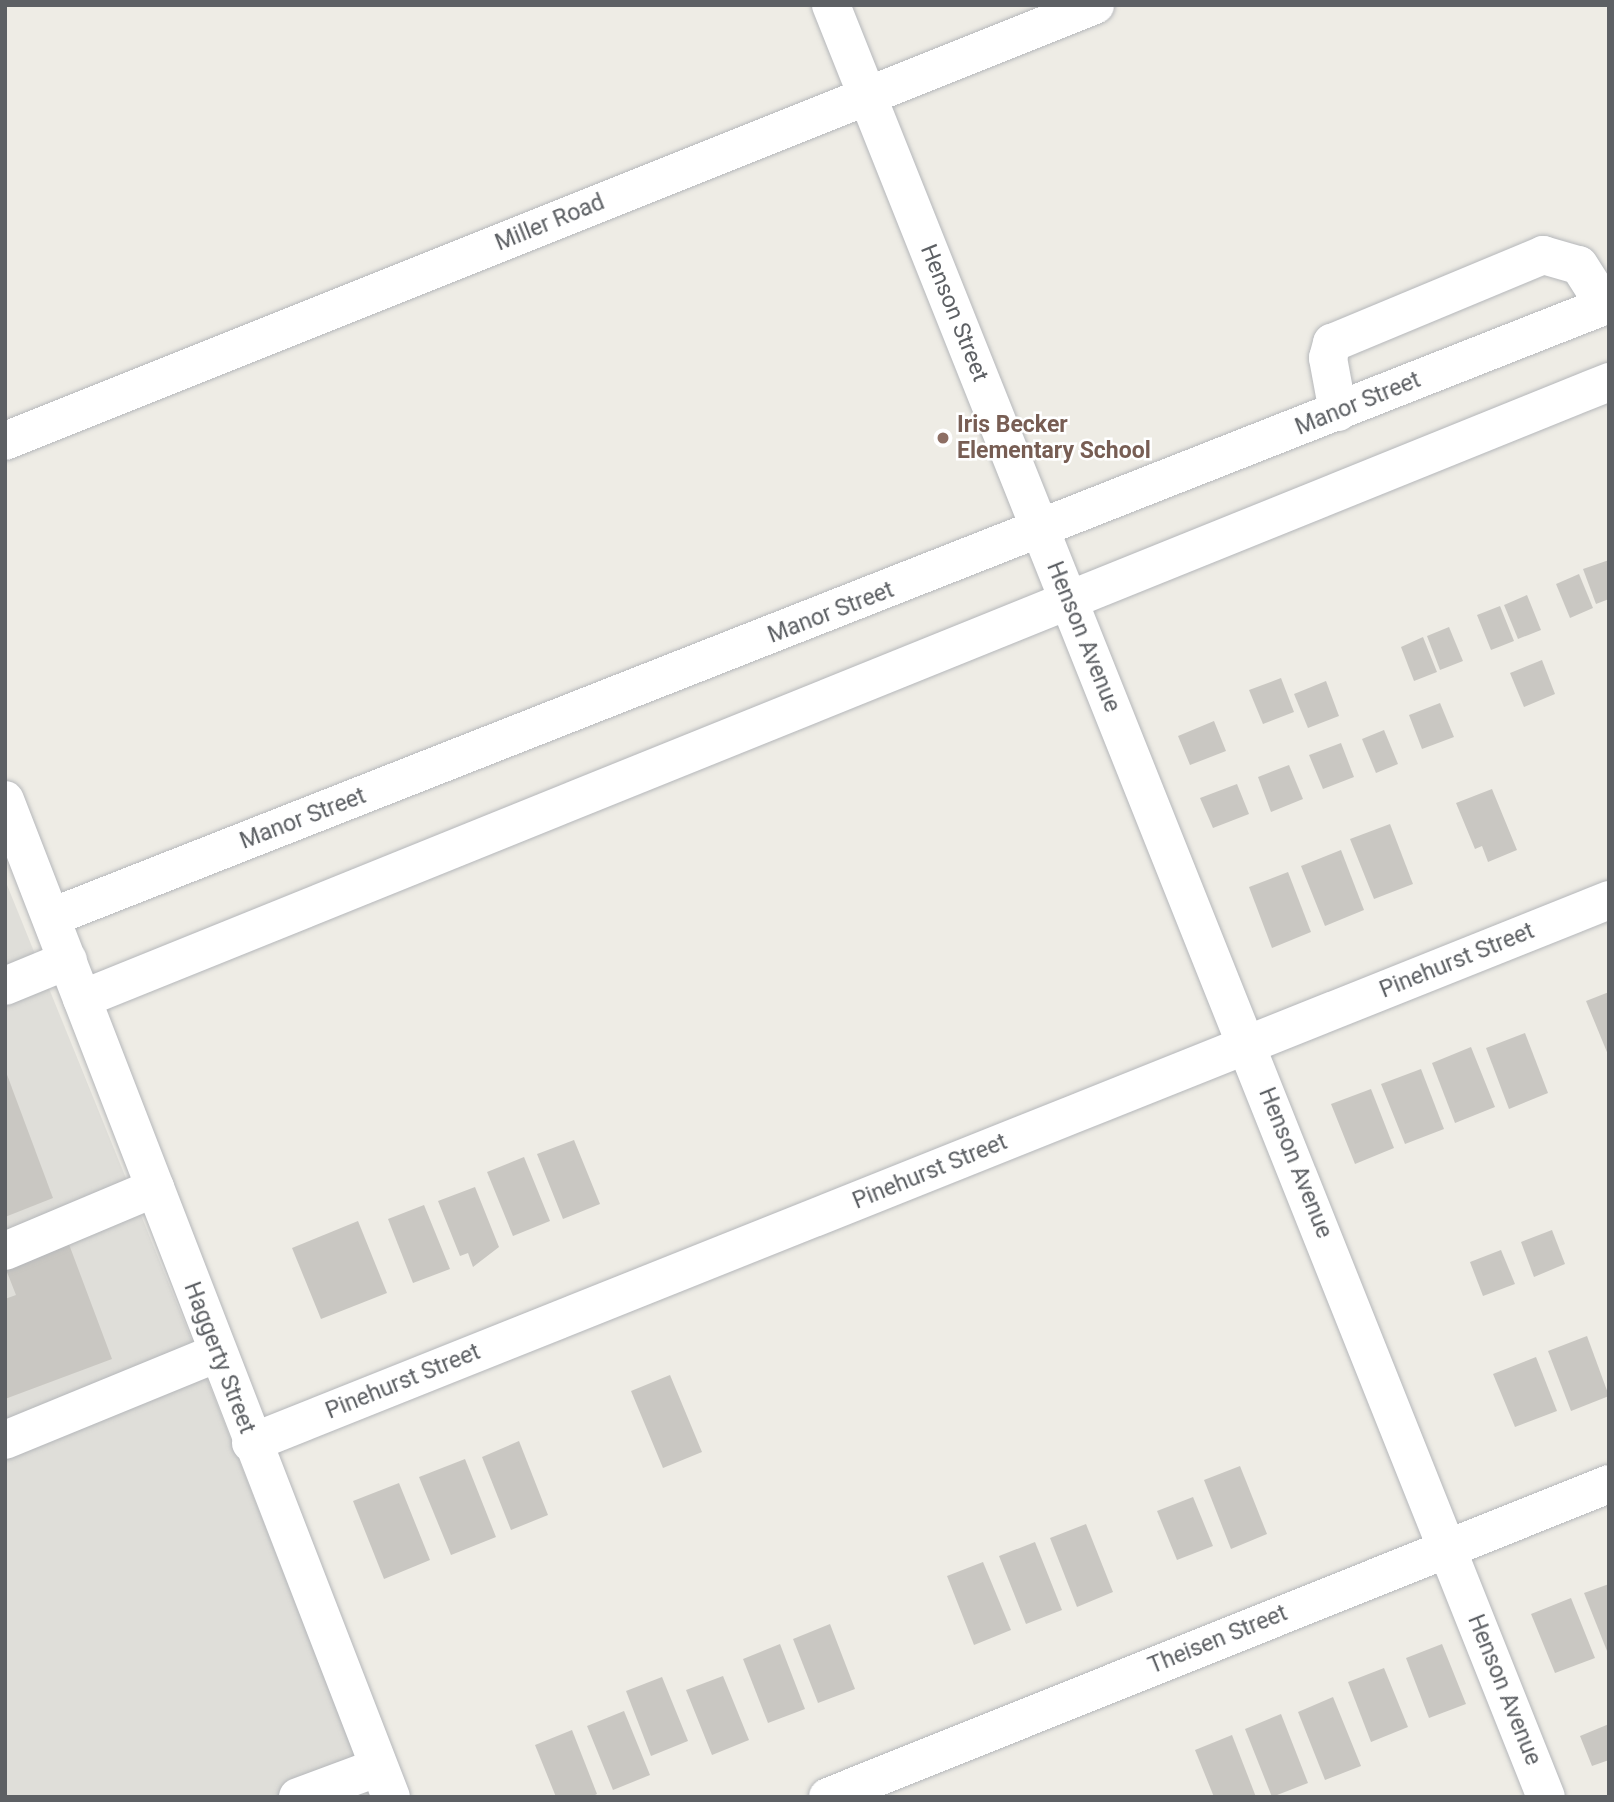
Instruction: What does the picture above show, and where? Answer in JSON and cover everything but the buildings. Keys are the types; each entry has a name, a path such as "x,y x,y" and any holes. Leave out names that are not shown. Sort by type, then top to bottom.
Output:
{"street":[{"path":"831,5 867,96"},
{"name":"Miller Road","path":"5,441 1095,5"},
{"name":"Henson Street","path":"867,96 1041,531"},
{"path":"1338,412 1332,343 1543,255 1579,265 1607,305"},
{"name":"Manor Street","path":"52,917 1041,531 1607,305"},
{"path":"82,999 1609,383"},
{"name":"Henson Avenue","path":"1041,531 1546,1797"},
{"name":"Haggerty Street","path":"5,800 251,1443 385,1782"},
{"name":"Pinehurst Street","path":"251,1443 1609,900"},
{"path":"5,986 68,960"},
{"path":"5,1251 155,1188"},
{"path":"5,1440 217,1353"},
{"name":"Theisen Street","path":"828,1797 1609,1484"},
{"path":"298,1797 385,1782"}],"shaded area":[{"path":"5,880 192,1341 372,1797 5,1797"}],"place":[{"name":"Iris Becker Elementary School","path":"943,438"}]}
